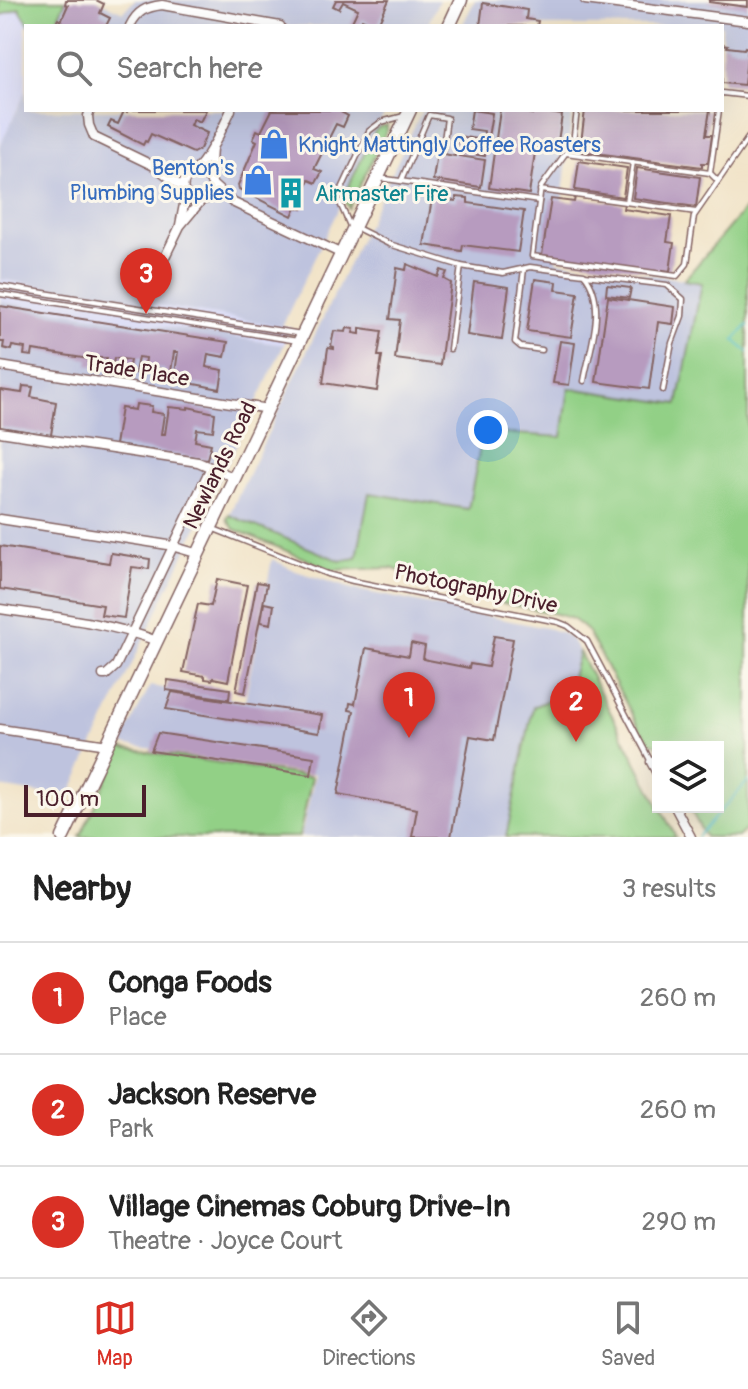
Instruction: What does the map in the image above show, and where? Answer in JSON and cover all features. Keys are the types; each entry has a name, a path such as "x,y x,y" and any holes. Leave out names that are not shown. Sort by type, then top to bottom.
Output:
{"street":[{"path":"450,24 461,0"},
{"path":"585,0 748,21"},
{"path":"131,24 141,11 162,5 271,24"},
{"path":"90,112 89,125 94,137 158,168 192,200 232,202"},
{"path":"180,226 184,181 212,147 230,112"},
{"name":"Newlands Road","path":"63,837 409,113"},
{"path":"160,267 180,226 211,192 212,147"},
{"path":"158,168 203,173 232,202 342,254"},
{"name":"Trade Place","path":"0,366 268,409"},
{"path":"0,432 198,462 235,478"},
{"path":"103,675 116,666 211,467"},
{"path":"0,519 172,546 199,554"},
{"path":"0,609 106,625 157,641"},
{"path":"0,729 108,745"},
{"path":"679,813 691,837"}],"lane":[{"path":"724,93 748,96"},
{"path":"577,112 573,143 540,190 532,256 677,276 687,264 696,212 748,138"},
{"path":"710,173 719,112"},
{"path":"409,113 381,122 369,131 339,195 353,230 461,266 503,273 530,267 667,285 683,299 682,316 672,343 663,390"},
{"path":"401,181 429,115 447,118 443,148"},
{"path":"566,153 710,173 718,181"},
{"path":"627,202 633,162"},
{"path":"378,177 539,201"},
{"path":"540,190 696,212"},
{"path":"450,349 461,266"},
{"path":"524,269 515,342 521,347 542,350"},
{"path":"584,274 591,283 597,308 584,381"},
{"path":"0,286 302,338"},
{"path":"0,294 302,338"},
{"name":"Photography Drive","path":"211,528 327,574 568,626 587,641 651,762"}],"shaded area":[{"path":"66,0 96,0 123,12 135,0 439,0 428,24 55,24"},
{"path":"475,0 748,0 748,84 724,80 724,24 463,24"},
{"path":"19,8 29,24 24,24 24,95 0,146 0,16"},
{"path":"24,95 24,112 385,112 282,326 0,279 0,146"},
{"path":"421,112 572,112 556,261 702,282 678,404 569,388 562,437 483,432 468,509 369,493 357,558 340,561 229,515"},
{"path":"0,279 291,327 284,345 0,302"},
{"path":"0,302 284,345 68,798 0,787"},
{"path":"272,559 296,571 352,589 551,629 572,640 579,652 568,691 533,707 506,837 301,837 315,774 121,744 150,686 245,701"}],"green space":[{"path":"0,0 66,0 55,24 29,24 19,8 0,16"},
{"path":"387,125 349,208 344,196 375,131"},
{"path":"748,205 748,828 738,837 705,837 692,813 724,813 724,741 646,741 588,632 573,619 455,593 391,568 332,570 234,529 227,519 229,515 340,561 357,558 369,493 468,509 483,432 562,437 569,388 678,404 702,283 684,280"},
{"path":"579,652 652,792 652,813 663,813 676,837 506,837 533,707 568,691"},
{"path":"121,748 312,777 299,837 80,837"}],"building":[{"path":"66,0 96,0 104,4 100,13 110,18 107,24 55,24 58,19 61,21 68,5 65,4"},
{"path":"336,0 389,0 378,24 362,19 360,24 351,24 358,9 343,2 339,9 333,6"},
{"path":"748,0 748,7 709,2"},
{"path":"483,3 527,10 526,19 538,21 537,24 480,24"},
{"path":"724,44 748,48 744,85 724,83"},
{"path":"124,112 205,112 200,122 193,119 190,125 207,133 200,149 193,153 151,134 143,145 108,127 111,121 118,124"},
{"path":"271,112 341,112 348,116 343,127 336,124 327,142 333,145 329,153 323,151 314,169 322,172 316,183 309,180 301,198 307,200 302,209 296,207 292,216 239,189 257,141 253,139 257,130 261,132"},
{"path":"472,112 492,113 485,156 460,152 459,156 485,160 481,187 433,180 437,153 455,156 457,136 483,140 484,131 469,129"},
{"path":"500,112 562,115 557,148 536,145 529,194 489,188"},
{"path":"585,112 710,112 706,135 712,135 708,163 702,163 702,167 580,151"},
{"path":"579,161 627,168 623,197 575,190"},
{"path":"637,168 700,177 696,207 633,198"},
{"path":"433,193 446,195 446,200 468,198 468,203 524,211 518,252 463,245 462,251 424,245"},
{"path":"575,197 624,204 623,209 671,216 667,242 674,243 670,271 663,270 663,273 542,255 551,199 574,202"},
{"path":"407,264 438,277 441,270 447,272 444,279 451,283 440,365 395,359 400,320 390,319 397,268 406,270"},
{"path":"535,279 557,282 556,290 578,293 571,337 527,331"},
{"path":"474,282 509,287 502,340 467,335"},
{"path":"607,285 631,288 629,298 606,295"},
{"path":"608,297 675,307 673,324 658,322 649,389 596,382"},
{"path":"0,306 228,342 225,357 208,354 206,367 223,370 220,389 174,380 178,352 174,352 170,378 165,377 165,370 145,365 146,358 138,357 135,373 128,372 130,360 114,358 112,369 106,368 107,358 96,358 94,366 88,365 89,359 33,350 32,356 24,355 25,348 3,348 4,342 0,342"},
{"path":"347,328 360,334 360,328 382,331 377,391 323,383 328,348 334,349 331,346 334,331 346,332"},
{"path":"560,341 575,343 569,385 553,383"},
{"path":"23,386 33,387 31,397 56,402 51,435 0,427 0,390 22,393"},
{"path":"136,404 152,406 151,412 164,414 161,434 165,434 169,407 188,407 215,413 213,431 197,429 195,441 211,444 207,459 115,445 121,408 135,410"},
{"path":"0,546 109,563 111,553 150,559 149,569 132,567 124,618 101,615 103,605 0,589"},
{"path":"217,579 247,585 228,681 205,679 205,676 183,672 198,604 211,606"},
{"path":"257,582 267,584 245,693 236,691"},
{"path":"264,603 274,605 271,624 261,622"},
{"path":"494,636 513,639 494,740 470,736 451,837 412,837 417,809 338,794 354,711 349,710 350,703 355,704 366,648 409,656 411,643 425,646 423,659 469,668 470,664 488,667"},
{"path":"168,680 230,689 229,699 166,690"},
{"path":"172,692 322,715 319,733 166,709"},
{"path":"158,733 314,757 311,775 151,751"}],"waterway":[{"path":"748,325 734,340 748,352"},
{"path":"697,837 748,781"}],"place":[{"name":"Knight Mattingly Coffee Roasters","path":"274,144"},
{"name":"Benton's Plumbing Supplies","path":"258,180"},
{"name":"Airmaster Fire","path":"291,193"},
{"name":"Village Cinemas Coburg Drive-In","path":"146,314"},
{"name":"Conga Foods","path":"409,738"},
{"name":"Jackson Reserve","path":"576,742"}]}
